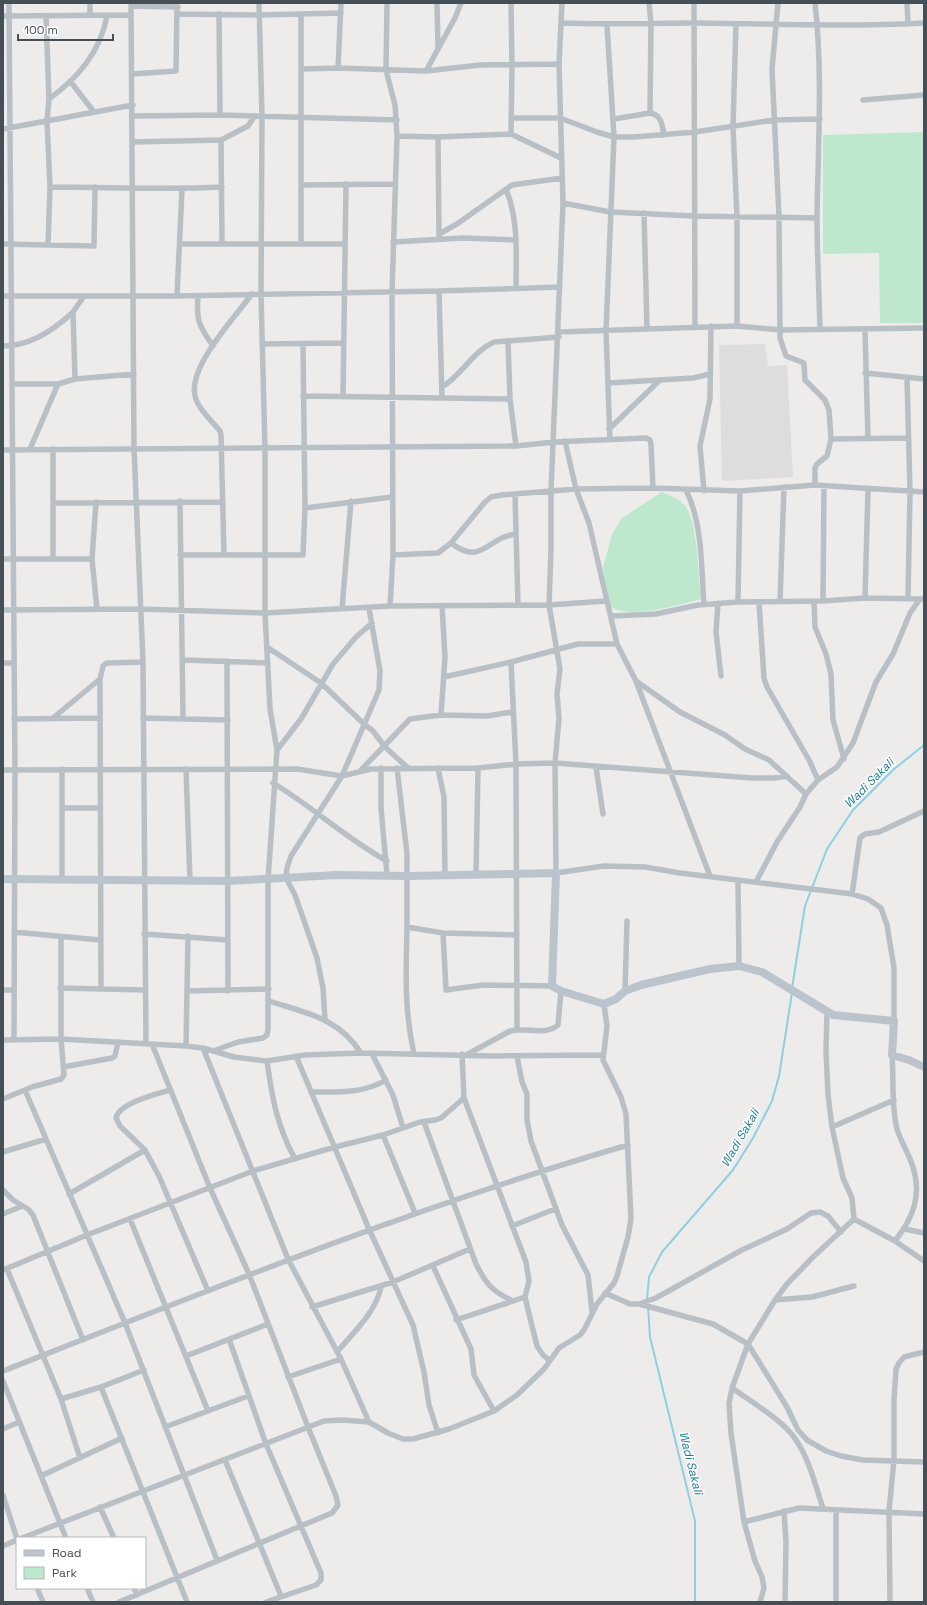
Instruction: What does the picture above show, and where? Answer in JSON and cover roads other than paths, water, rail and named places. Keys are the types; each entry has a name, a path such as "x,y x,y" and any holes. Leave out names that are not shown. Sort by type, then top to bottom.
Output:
{"street":[{"path":"9,3 10,244 14,449 14,1039"},
{"path":"90,3 90,16"},
{"path":"213,1051 238,1042 263,1038 267,1035 269,1001 268,880 273,783 277,750 270,709 265,613 265,449 261,294 262,117 259,3"},
{"path":"338,68 341,3"},
{"path":"387,3 386,70 395,105 397,120 392,292 391,397 393,555 390,606"},
{"path":"437,3 438,47"},
{"path":"426,71 462,3"},
{"path":"511,3 511,134"},
{"path":"552,986 556,873 555,763 559,718 557,694 560,669 555,651 548,605 551,550 551,492 563,203 560,118 560,23 562,3"},
{"path":"649,3 651,23 650,113"},
{"path":"694,3 695,327"},
{"path":"778,3 772,69 779,217 782,330 780,338 786,356 804,363 806,380 821,395 828,405 831,439 828,456 817,464 815,486"},
{"path":"815,3 820,119 817,218 820,328"},
{"path":"907,3 908,24"},
{"path":"119,1602 332,1513 338,1505 336,1496 288,1377 249,1274 210,1188 170,1090 149,1044 144,990 143,662 135,502 134,448 134,187 133,105 132,74 131,4 178,5 176,71 132,74"},
{"path":"177,14 301,15 341,13"},
{"path":"219,14 220,115"},
{"path":"3,16 46,17 131,15"},
{"path":"301,15 301,244"},
{"path":"49,99 70,81 95,51 101,40 107,16"},
{"path":"46,17 49,99 47,121 50,187 48,245"},
{"path":"560,23 607,25 651,23 817,25 924,23"},
{"path":"736,24 733,127 737,217 737,326"},
{"path":"607,25 614,120 606,331 610,440"},
{"path":"302,69 338,68 426,71 480,65 560,64"},
{"path":"70,81 94,112"},
{"path":"863,100 924,95"},
{"path":"3,129 133,105"},
{"path":"614,120 650,113 658,115 664,135"},
{"path":"133,116 220,115 397,120"},
{"path":"133,142 221,140 248,126 254,117"},
{"path":"511,118 560,118 614,137 695,132 774,120 820,119"},
{"path":"397,136 438,137 511,134 561,158"},
{"path":"438,137 439,240"},
{"path":"221,140 222,243"},
{"path":"439,234 457,224 516,183 562,178"},
{"path":"302,184 395,184"},
{"path":"343,397 346,184"},
{"path":"50,187 134,187 182,189 222,187"},
{"path":"3,244 94,246 95,187"},
{"path":"178,296 182,189"},
{"path":"506,189 514,212 516,240 516,289"},
{"path":"563,203 610,212 694,216 817,218"},
{"path":"644,213 647,329"},
{"path":"394,242 463,238 516,240"},
{"path":"181,244 344,244"},
{"path":"3,296 198,296 560,287"},
{"path":"439,291 442,397"},
{"path":"224,555 222,448 220,431 198,404 194,390 197,370 252,294"},
{"path":"3,346 12,346 44,335 54,329 73,312 84,296"},
{"path":"198,296 197,319 200,328 213,346"},
{"path":"73,312 75,379"},
{"path":"704,491 700,446 710,399 711,326"},
{"path":"442,387 454,378 487,345 494,342 508,342 558,334 711,326 737,326 782,330 820,328 865,330 924,328"},
{"path":"865,330 868,439"},
{"path":"508,342 510,399 516,446"},
{"path":"262,344 343,343"},
{"path":"180,555 303,556 305,508 303,449 303,344"},
{"path":"865,373 907,378 924,378"},
{"path":"12,384 58,384 75,379 134,374"},
{"path":"608,383 693,378 710,374"},
{"path":"907,378 910,491 908,598"},
{"path":"609,429 660,380"},
{"path":"30,449 58,384"},
{"path":"304,396 510,399"},
{"path":"3,450 134,448 303,449 516,446 554,442 646,438 650,440 653,488"},
{"path":"831,439 908,438"},
{"path":"565,442 576,489 589,523 606,601 612,616 617,644 636,681 710,876"},
{"path":"53,449 53,558"},
{"path":"393,555 438,553 451,542 491,497 515,494 576,489 653,488 704,491 740,491 815,486 924,492"},
{"path":"824,486 824,601"},
{"path":"780,602 784,487"},
{"path":"865,598 868,489"},
{"path":"686,490 692,502 698,529 704,604"},
{"path":"738,602 740,491"},
{"path":"515,494 518,605"},
{"path":"305,508 392,497"},
{"path":"53,503 180,501 223,502"},
{"path":"180,501 183,718"},
{"path":"342,609 351,501"},
{"path":"96,502 92,559 97,609"},
{"path":"451,542 462,551 472,553 483,550 506,535 516,534"},
{"path":"3,559 92,559"},
{"path":"612,616 656,614 704,604 718,603 824,601 865,598 922,599"},
{"path":"756,882 777,842 800,807 806,794 818,780 837,767 844,759 861,725 876,682 893,654 910,614 922,599"},
{"path":"3,610 140,609 265,613 390,606 548,605 606,601"},
{"path":"814,601 816,627 826,654 831,674 834,720 844,759"},
{"path":"759,602 764,678 767,687 809,760 818,780"},
{"path":"718,603 716,632 721,676"},
{"path":"441,715 444,677 442,606"},
{"path":"325,1019 323,988 318,958 295,895 286,878 287,868 292,856 342,776 379,690 380,680 369,608"},
{"path":"277,750 301,719 321,683 340,656 372,623"},
{"path":"444,677 511,662 534,654 555,651 578,644 617,644"},
{"path":"267,647 321,683 373,731 385,747 408,768"},
{"path":"183,660 268,663"},
{"path":"227,661 229,769 228,991"},
{"path":"3,663 14,662"},
{"path":"101,989 100,679 103,666 107,663 143,662"},
{"path":"511,662 512,712 516,764 517,1029"},
{"path":"53,718 100,679"},
{"path":"636,681 680,712 725,734 745,749 764,757 806,794"},
{"path":"361,770 385,747 405,722 410,719 441,715 487,716 512,712"},
{"path":"14,719 100,718"},
{"path":"143,718 228,720"},
{"path":"3,770 144,768 274,769 308,770 342,776 361,770 381,768 478,768 516,764 555,763 596,767 669,770 752,778 774,778 787,776"},
{"path":"596,767 603,814"},
{"path":"381,768 381,808 388,875"},
{"path":"397,768 407,854 406,999 408,1026 414,1054"},
{"path":"438,768 444,797 445,875"},
{"path":"476,875 478,768"},
{"path":"62,769 62,879"},
{"path":"186,769 190,881"},
{"path":"273,783 298,798 360,846 387,861"},
{"path":"62,808 100,808"},
{"path":"852,894 860,838 865,834 879,832 924,812"},
{"path":"3,879 228,881 268,880 324,875 408,876 556,873 604,866 645,868 710,876 852,894 868,899 881,908 887,925 894,968 894,1021 892,1055 897,1129 913,1167 915,1178 915,1205 911,1219 895,1241"},
{"path":"738,880 739,966"},
{"path":"625,991 627,921"},
{"path":"407,927 443,933 517,935"},
{"path":"14,932 44,934 61,938 100,940"},
{"path":"443,933 446,990 476,985 552,986 561,991 604,1004 616,999 625,991 710,969 739,966 762,972 833,1015 894,1021"},
{"path":"144,934 228,940"},
{"path":"186,1046 188,936"},
{"path":"3,1099 25,1090 61,1079 64,1074 61,1039 61,938"},
{"path":"60,988 144,990"},
{"path":"187,991 269,989"},
{"path":"3,990 13,990"},
{"path":"465,1054 503,1033 517,1029 548,1031 554,1028 558,1025 561,991"},
{"path":"269,1001 325,1019 348,1035 361,1053"},
{"path":"24,1537 59,1522 324,1421 342,1420 369,1422 403,1439 413,1439 438,1433 494,1411 522,1392 544,1369 559,1348 580,1336 592,1312 617,1276 628,1237 631,1219 626,1114 619,1093 604,1064 603,1056 607,1026 604,1004"},
{"path":"827,1011 826,1066 832,1127 843,1178 852,1198 854,1219"},
{"path":"3,1040 61,1039 186,1046 203,1048 239,1058 267,1061 296,1056 361,1053 603,1056"},
{"path":"63,1067 112,1058 115,1056 118,1042"},
{"path":"203,1048 288,1259 312,1307 341,1359 369,1422"},
{"path":"372,1054 386,1080 403,1128"},
{"path":"465,1054 464,1098 526,1262 529,1281 526,1297 537,1346 542,1355 549,1360"},
{"path":"892,1055 909,1060 924,1068"},
{"path":"296,1056 369,1229 413,1325 424,1372 428,1405 438,1433"},
{"path":"517,1056 522,1082 527,1094 528,1129 555,1209 570,1242 588,1275 592,1312"},
{"path":"267,1061 272,1092 282,1133 295,1159"},
{"path":"311,1092 357,1091 377,1085 386,1080"},
{"path":"25,1090 125,1323 217,1560"},
{"path":"170,1090 133,1103 119,1111 117,1114 117,1122 145,1150 171,1203 208,1290"},
{"path":"80,1458 61,1399 5,1269 87,1235 253,1171 441,1118 464,1098"},
{"path":"832,1127 894,1100"},
{"path":"424,1122 470,1249 483,1277 493,1290 513,1301"},
{"path":"383,1135 414,1212"},
{"path":"3,1152 46,1139"},
{"path":"3,1371 249,1274 414,1212 628,1145"},
{"path":"69,1194 145,1150"},
{"path":"3,1190 13,1200 28,1209 34,1215 83,1340"},
{"path":"3,1214 22,1206"},
{"path":"512,1226 555,1209"},
{"path":"639,1304 656,1298 740,1251 787,1229 811,1213 820,1212 828,1216 841,1232"},
{"path":"130,1219 208,1410"},
{"path":"760,1602 764,1588 762,1577 744,1522 731,1433 729,1404 732,1388 748,1344 775,1300 787,1284 813,1257 854,1219"},
{"path":"854,1219 895,1241 924,1261"},
{"path":"905,1229 924,1233"},
{"path":"312,1307 381,1287 470,1249"},
{"path":"432,1266 456,1320 471,1349 474,1375 494,1411"},
{"path":"775,1300 812,1297 854,1286"},
{"path":"337,1352 373,1307 379,1298 381,1287"},
{"path":"605,1293 623,1302 639,1304 713,1324 748,1344 787,1407 798,1430 807,1440 826,1451 841,1456 863,1460 924,1462"},
{"path":"456,1320 526,1297"},
{"path":"186,1356 268,1324"},
{"path":"229,1340 266,1444 321,1573 320,1580 316,1585 266,1602"},
{"path":"890,1602 889,1511 894,1460 894,1400 896,1369 904,1357 924,1352"},
{"path":"288,1377 341,1359"},
{"path":"61,1399 101,1387 144,1370"},
{"path":"3,1381 66,1537"},
{"path":"101,1387 187,1602"},
{"path":"732,1388 786,1428 795,1439 802,1452 823,1508"},
{"path":"165,1427 248,1396"},
{"path":"3,1429 19,1422"},
{"path":"795,1439 798,1430"},
{"path":"41,1476 122,1438"},
{"path":"225,1460 281,1596"},
{"path":"3,1495 16,1537"},
{"path":"100,1507 114,1537"},
{"path":"744,1522 799,1508 823,1508 836,1511 889,1511 924,1514"},
{"path":"784,1511 786,1549 785,1602"},
{"path":"836,1511 836,1602"},
{"path":"3,1546 16,1540"},
{"path":"37,1589 43,1602"},
{"path":"87,1589 93,1602"},
{"path":"134,1589 137,1594"}],"waterway":[{"name":"Wadi Sakali","path":"792,988 805,906 827,849 853,810 893,770 924,745"},
{"name":"Wadi Sakali","path":"647,1300 649,1277 662,1252 733,1170 753,1138 772,1101 779,1076 792,993"},
{"name":"Wadi Sakali","path":"648,1307 650,1337 695,1521 695,1602"}]}
